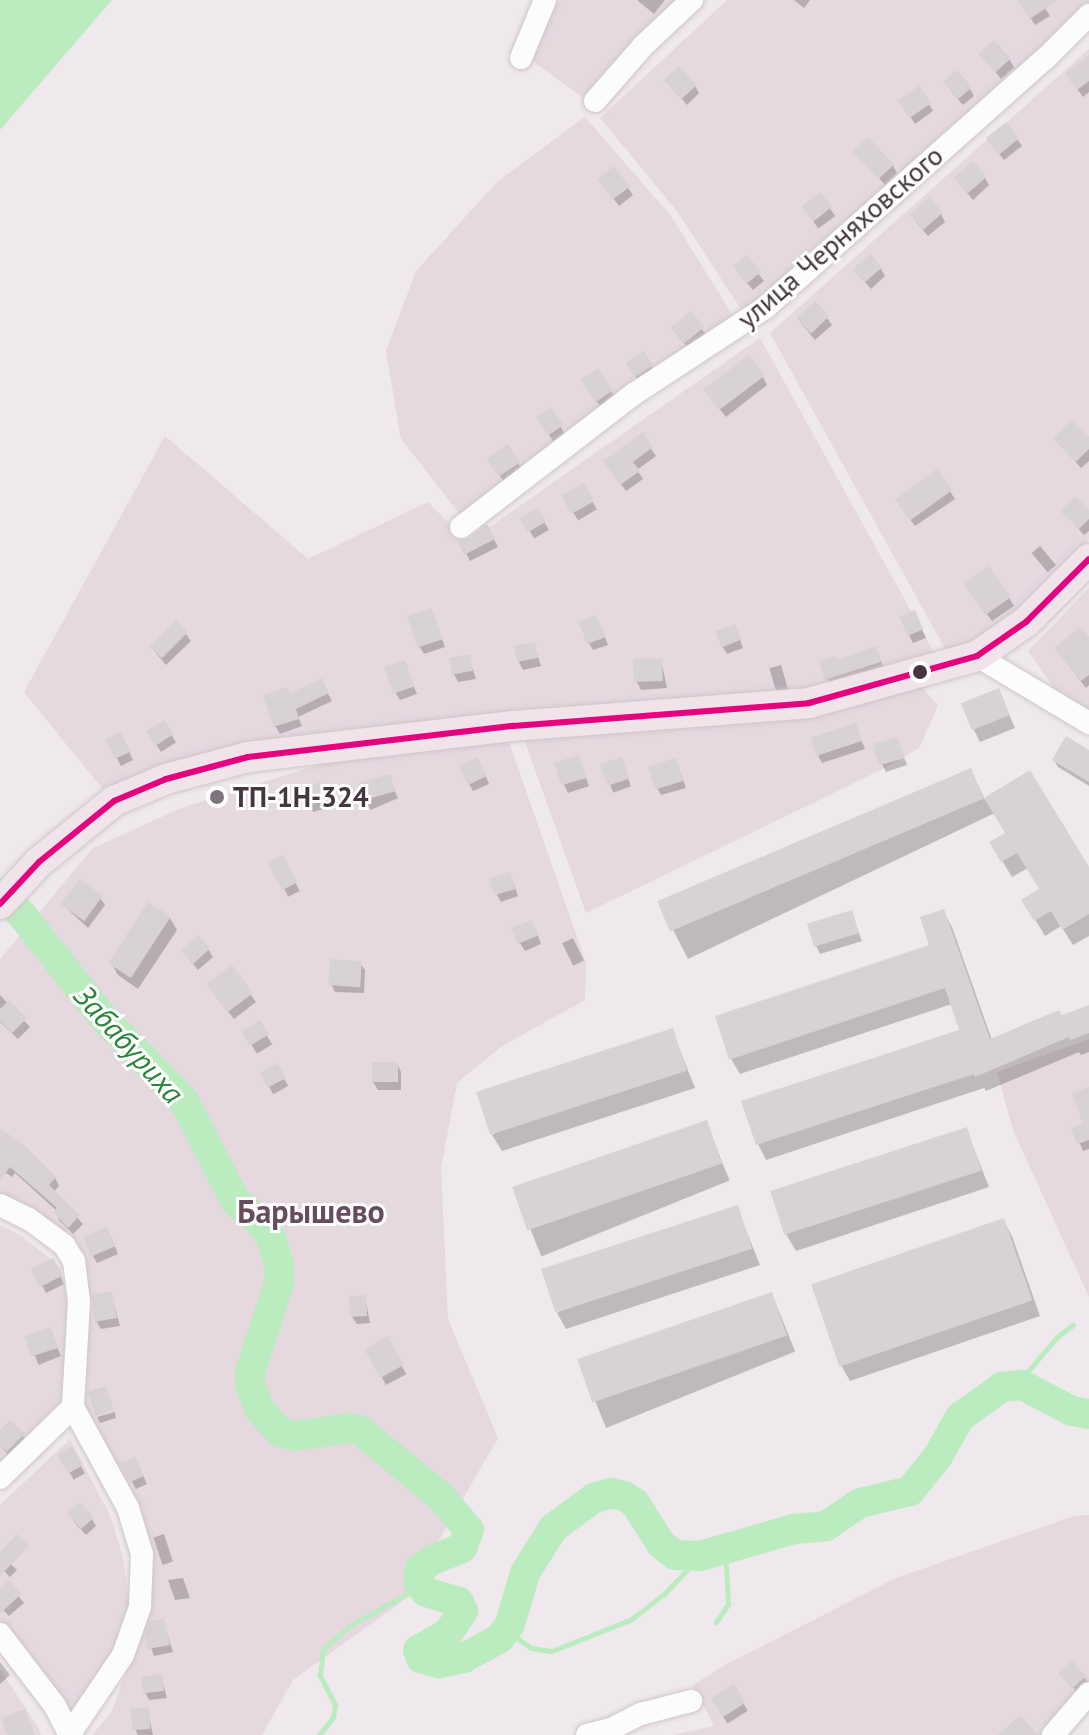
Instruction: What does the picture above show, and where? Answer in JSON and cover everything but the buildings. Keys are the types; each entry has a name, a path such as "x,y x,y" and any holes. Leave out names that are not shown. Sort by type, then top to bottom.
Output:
{"main road":[{"path":"0,904 25,876 114,801 166,779 248,757 513,726 809,703 977,656 1026,622 1089,559"}],"street":[{"path":"521,58 545,0"},
{"path":"595,101 644,45 692,0"},
{"name":"улица Черняховского","path":"461,527 634,394 765,308 1046,58 1089,15"},
{"path":"977,656 1089,723"},
{"path":"0,1205 29,1219 64,1245 74,1261 79,1302 73,1407 128,1508 142,1554 143,1581 140,1607 123,1655 69,1734 55,1706 0,1634"},
{"path":"0,1478 73,1407"},
{"path":"1053,1735 1089,1693"},
{"path":"587,1735 613,1732 641,1714 691,1701"}],"shaded area":[{"path":"0,0 112,0 0,130"},
{"path":"559,0 685,0 583,98 530,59"},
{"path":"727,0 1089,0 1089,20 744,314 677,211 600,118"},
{"path":"1089,49 1089,539 1014,616 948,654 770,333"},
{"path":"585,117 671,216 737,322 462,517 401,439 386,351 416,271 498,181"},
{"path":"760,338 937,658 844,688 346,729 230,755 105,792 24,692 165,436 308,559 428,502 468,542"},
{"path":"1089,588 1089,730 1082,727 1028,651"},
{"path":"921,686 938,706 919,748 885,768 586,913 523,736"},
{"path":"508,739 586,963 585,1000 502,1046 457,1083 441,1168 448,1319 498,1438 404,1600 293,1680 262,1735 92,1735 112,1711 145,1619 139,1552 80,1421 77,1259 0,1211 0,959 93,848 181,808 350,755"},
{"path":"1089,1039 1089,1297 1013,1130 997,1072"},
{"path":"0,1225 22,1236 60,1267 68,1300 60,1417 0,1481"},
{"path":"70,1439 110,1515 123,1557 131,1616 92,1701 59,1718 0,1640 0,1505"},
{"path":"1089,1515 1089,1684 1043,1735 673,1735 714,1726 693,1685 725,1665 896,1578 1074,1516"},
{"path":"0,1669 39,1729 41,1735 0,1735"}],"waterway":[{"name":"Забабуриха","path":"0,894 22,915 99,1013 184,1101 236,1202 257,1219 271,1237 279,1265 279,1283 250,1372 250,1385 260,1410 280,1432 295,1436 349,1428 361,1431 441,1497 469,1530 462,1548 432,1560 419,1570 419,1583 426,1592 459,1602 463,1611 448,1633 418,1650 421,1658 439,1663 464,1658 500,1638 510,1624 525,1573 553,1528 594,1498 611,1493 624,1496 635,1503 661,1544 675,1555 700,1556 794,1529 826,1526 860,1503 910,1491 938,1456 960,1417 1002,1387 1022,1385 1072,1411 1089,1414"},
{"path":"1017,1384 1057,1337 1073,1325"},
{"path":"716,1622 728,1604 725,1549"},
{"path":"507,1631 531,1648 552,1651 630,1620 664,1594 700,1556"},
{"path":"319,1735 333,1717 335,1705 320,1675 323,1649 349,1626 421,1586"}],"transit line":[{"path":"0,904 39,862 114,801 166,779 248,757 513,726 809,703 977,656 1026,622 1089,559"}],"place":[{"name":"ТП-1Н-324","path":"217,797"}],"district":[{"name":"Барышево","path":"311,1211"}]}
